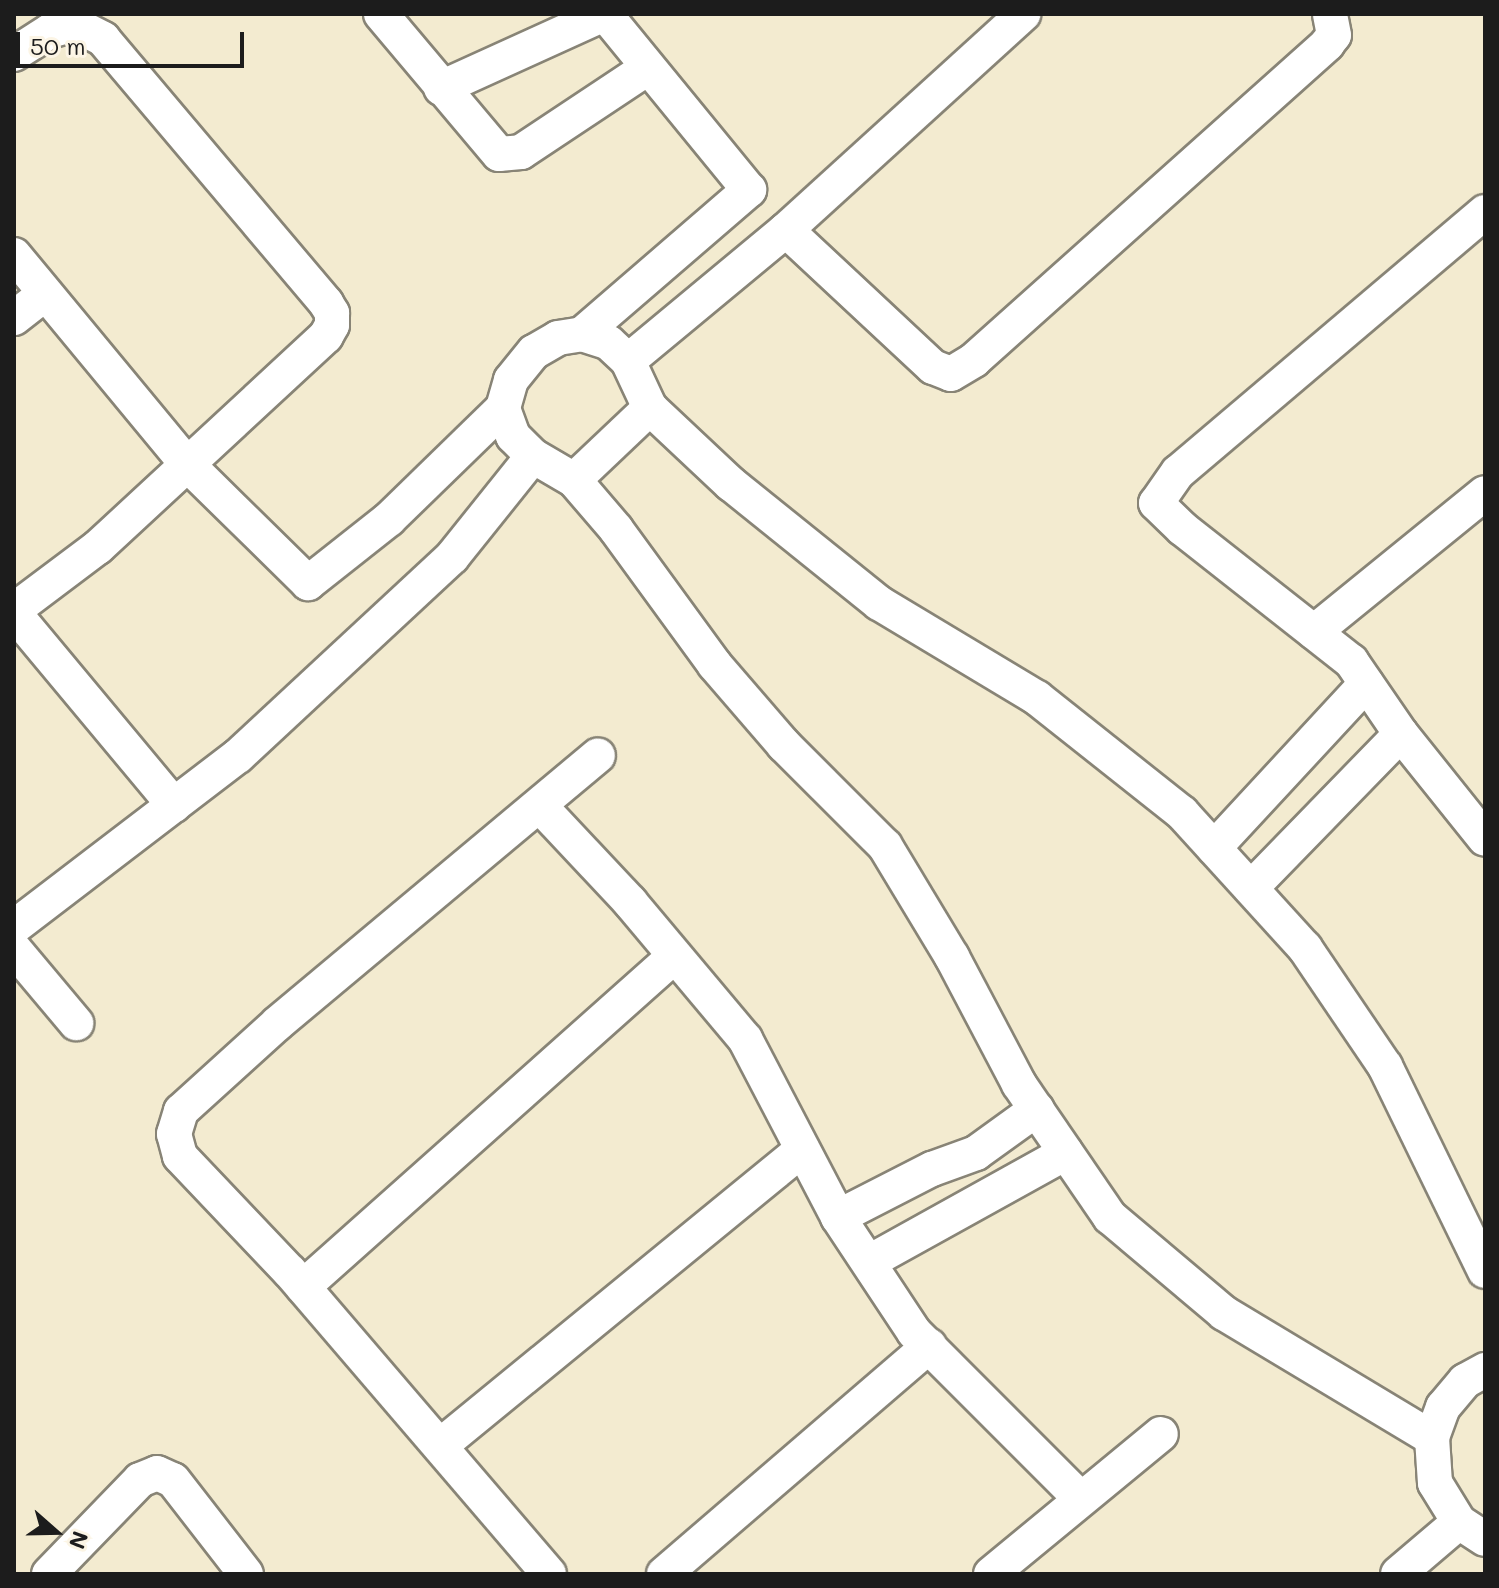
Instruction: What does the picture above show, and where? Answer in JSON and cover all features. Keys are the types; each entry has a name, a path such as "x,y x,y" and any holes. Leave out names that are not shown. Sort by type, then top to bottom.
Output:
{"street":[{"path":"381,14 499,154 510,156 646,69"},
{"path":"441,88 604,14 646,69 749,190 582,334"},
{"path":"628,361 786,230 1023,14"},
{"path":"786,230 933,367 951,374 974,360 1327,44 1334,35 1330,14"},
{"path":"14,54 50,31 74,24 103,39 332,313 332,325 326,336 98,547 14,612 174,805"},
{"path":"1479,817 1401,734 1351,661 1183,529 1156,503 1178,472 1485,212"},
{"path":"14,255 187,464 308,583 389,519 503,408 511,380 534,352 558,338 582,334 609,343 628,361 650,408 731,484 879,603 1037,698 1182,813 1305,948 1385,1066 1485,1271"},
{"path":"14,318 45,294"},
{"path":"503,408 513,436 533,456 574,480 616,529 715,665 784,745 885,846 1037,1109 1110,1217 1224,1313 1432,1438"},
{"path":"574,480 650,408"},
{"path":"14,927 238,756 452,557 533,456"},
{"path":"1314,632 1485,493"},
{"path":"1214,848 1366,684"},
{"path":"1251,888 1401,734"},
{"path":"549,1574 303,1287 180,1156 174,1134 181,1111 278,1023 598,755"},
{"path":"540,806 745,1039 838,1217 914,1332 1080,1498"},
{"path":"14,949 76,1023"},
{"path":"303,1287 674,956"},
{"path":"838,1217 932,1169 976,1153 1037,1109"},
{"path":"440,1446 802,1150"},
{"path":"869,1262 1066,1153"},
{"path":"664,1574 929,1346"},
{"path":"1398,1574 1472,1530 1435,1483 1432,1438 1443,1407 1465,1381 1485,1370"},
{"path":"991,1574 1161,1434"},
{"path":"49,1574 140,1480 157,1473 173,1480 246,1574"}]}
